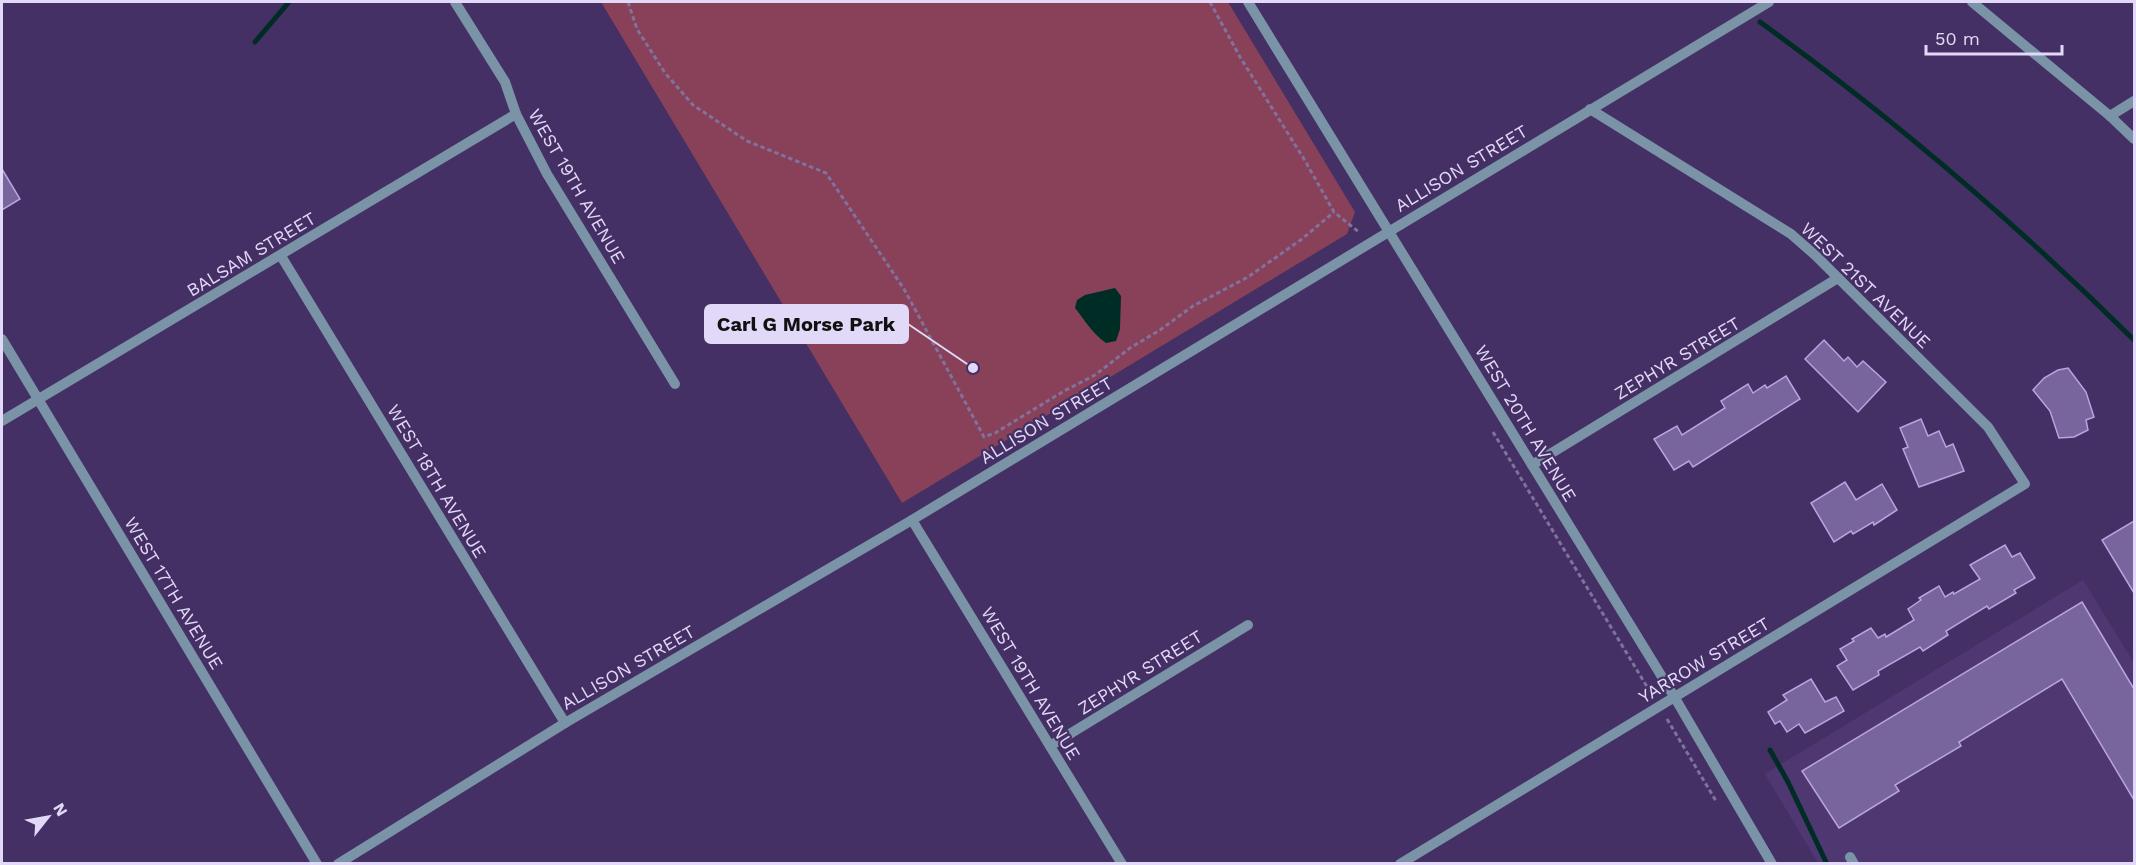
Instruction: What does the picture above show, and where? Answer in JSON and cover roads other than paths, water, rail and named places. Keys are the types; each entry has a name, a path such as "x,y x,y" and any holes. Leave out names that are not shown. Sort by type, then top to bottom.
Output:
{"street":[{"name":"WEST 19TH AVENUE","path":"455,2 506,82 516,114 547,174 675,384"},
{"name":"WEST 20TH AVENUE","path":"1248,2 1674,698 1772,864"},
{"name":"ALLISON STREET","path":"338,864 565,723 912,520 1769,2"},
{"path":"1972,2 2110,116 2134,139"},
{"path":"2110,116 2134,101"},
{"name":"WEST 21ST AVENUE","path":"1590,110 1791,234 1839,278 1988,427 2025,484"},
{"name":"BALSAM STREET","path":"2,421 516,114"},
{"name":"WEST 18TH AVENUE","path":"281,256 565,723"},
{"name":"ZEPHYR STREET","path":"1532,465 1839,278"},
{"name":"WEST 17TH AVENUE","path":"2,339 317,864"},
{"name":"YARROW STREET","path":"1400,864 2025,484"},
{"name":"WEST 19TH AVENUE","path":"912,520 1122,864"},
{"name":"ZEPHYR STREET","path":"1050,746 1248,625"}],"waterway":[{"path":"255,42 289,2"},
{"path":"1760,22 1906,134 2000,214 2134,340"},
{"path":"1770,750 1827,864"}],"place":[{"name":"Carl G Morse Park","path":"973,368"}]}
